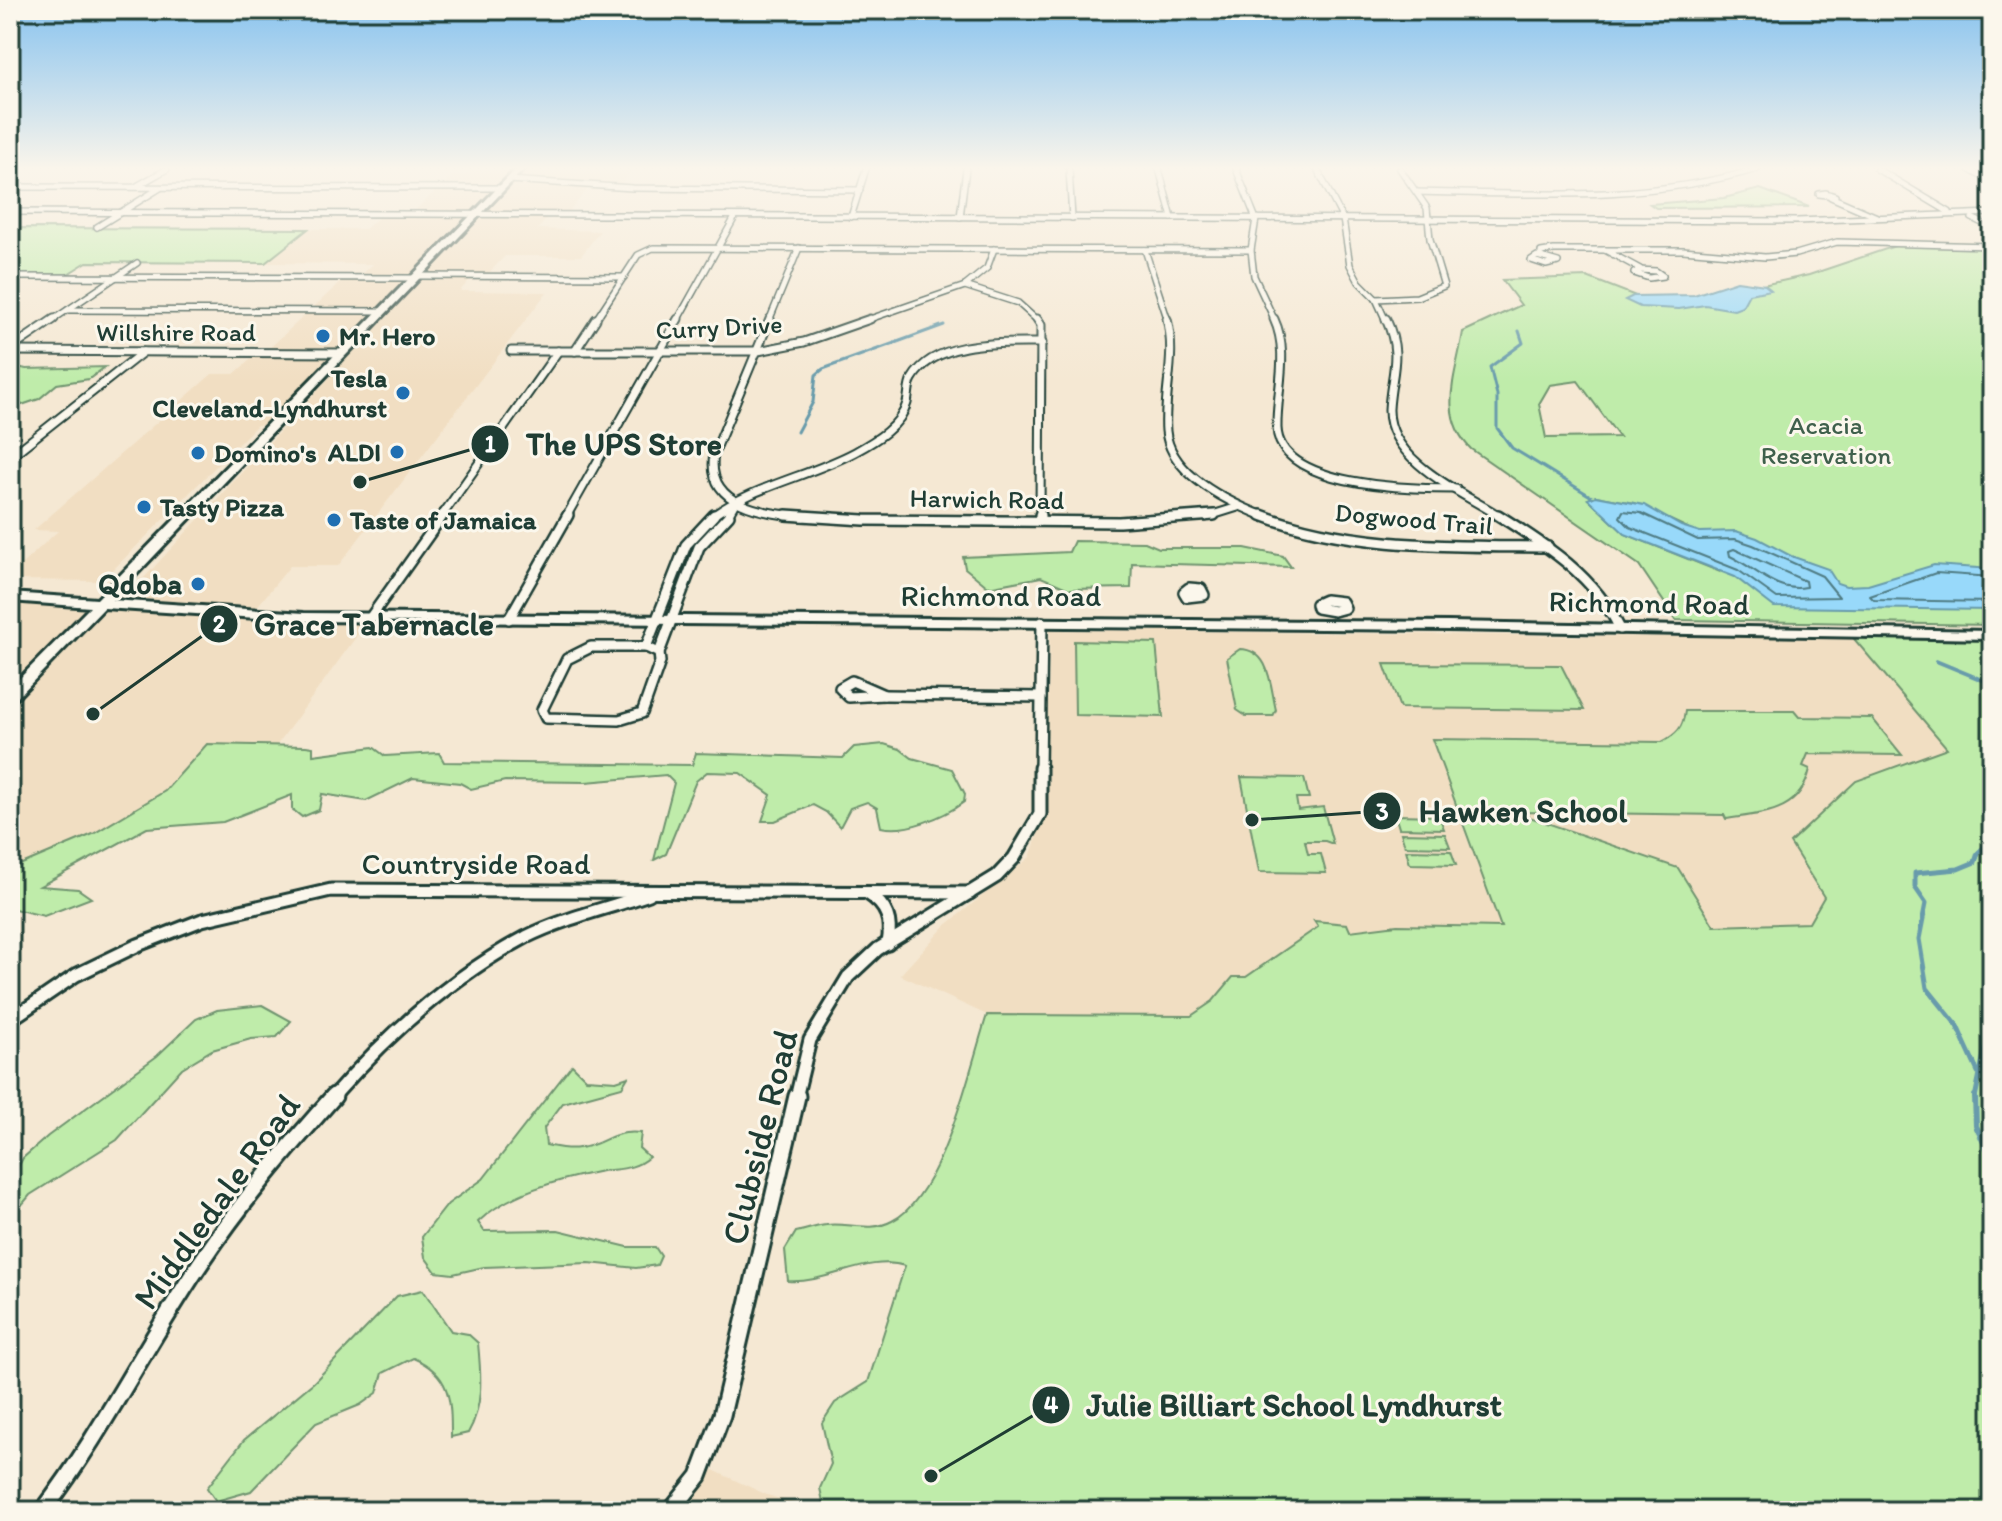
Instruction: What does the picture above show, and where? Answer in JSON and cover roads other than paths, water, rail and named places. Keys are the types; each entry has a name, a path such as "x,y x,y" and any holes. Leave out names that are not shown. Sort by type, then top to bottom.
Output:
{"main road":[{"path":"10,697 451,240"},
{"name":"Richmond Road","path":"10,597 245,614 370,618 1042,622 1336,618 1620,629 1992,635"}],"street":[{"path":"509,619 719,240"},
{"path":"1253,240 1254,276 1279,330 1282,359 1277,432 1284,449 1308,467 1337,478 1399,489 1458,489"},
{"path":"1346,240 1350,265 1359,282 1376,299 1395,339 1397,366 1390,423 1400,444 1420,465 1548,547 1608,604 1620,629"},
{"path":"1376,299 1417,297 1444,286 1430,240"},
{"path":"1541,256 1541,252 1549,250 1683,250 1765,257 1796,254 1847,241 1992,246"},
{"path":"575,351 638,255 653,248 1251,250"},
{"path":"735,503 714,481 711,465 799,248"},
{"name":"Curry Drive","path":"511,351 758,351 804,342 965,286 987,268 994,249"},
{"name":"Dogwood Trail","path":"1145,250 1165,309 1173,346 1167,438 1186,471 1238,507 1352,539 1428,546 1548,547"},
{"path":"1605,250 1640,269"},
{"path":"10,350 137,263"},
{"path":"10,277 624,277"},
{"path":"965,286 1001,295 1034,313 1041,325 1040,519"},
{"path":"68,310 383,311"},
{"path":"659,653 646,647 591,647 575,652 567,659 543,716 563,720 637,717 642,713 660,662 664,620 692,536 709,518 735,503 876,440 906,407 912,379 927,363 967,347 1042,343"},
{"name":"Willshire Road","path":"10,350 342,353"},
{"path":"370,618 558,351"},
{"path":"10,457 143,352"},
{"path":"646,647 664,620 699,547 731,513 735,503"},
{"name":"Harwich Road","path":"735,503 798,516 1040,519 1180,520 1238,507"},
{"name":"Clubside Road","path":"671,1511 699,1476 722,1415 810,1040 848,977 888,944 997,876 1014,858 1040,814 1042,622"},
{"path":"884,695 1041,697"},
{"name":"Countryside Road","path":"10,1020 76,975 138,945 202,920 265,902 331,890 970,893"},
{"name":"Middledale Road","path":"43,1511 84,1457 142,1356 229,1223 307,1123 370,1055 443,989 528,936 658,891"},
{"path":"863,892 888,911 892,927 888,944"}],"water":[{"path":"1737,281 1765,285 1771,290 1749,294 1742,307 1734,310 1705,305 1679,309 1640,307 1625,300 1633,296 1694,295"},
{"path":"1596,496 1644,505 1681,526 1700,532 1736,531 1757,538 1791,556 1828,569 1837,583 1846,586 1868,585 1934,565 1992,569 1992,610 1774,607 1735,577 1625,534 1588,499"}],"waterway":[{"path":"797,432 813,402 816,375 823,369 944,325"},
{"path":"1519,331 1523,343 1490,367 1497,395 1497,428 1512,448 1592,497"},
{"path":"1936,661 1992,684"},
{"path":"1978,1072 1956,1024 1927,988 1919,939 1926,903 1915,887 1915,873 1958,869 1975,862 1978,853 1992,840"},
{"path":"1975,1098 1992,1015"},
{"path":"1975,1098 1976,1126 1992,1159"}],"place":[{"name":"Mr. Hero","path":"323,336"},
{"name":"Tesla Cleveland-Lyndhurst","path":"403,393"},
{"name":"ALDI","path":"397,452"},
{"name":"Domino's","path":"198,453"},
{"name":"The UPS Store","path":"360,482"},
{"name":"Tasty Pizza","path":"144,507"},
{"name":"Taste of Jamaica","path":"334,520"},
{"name":"Qdoba","path":"198,584"},
{"name":"Grace Tabernacle","path":"93,714"},
{"name":"Hawken School","path":"1252,820"},
{"name":"Julie Billiart School Lyndhurst","path":"931,1476"}],"park label":[{"name":"Acacia Reservation","path":"1826,440"}]}
